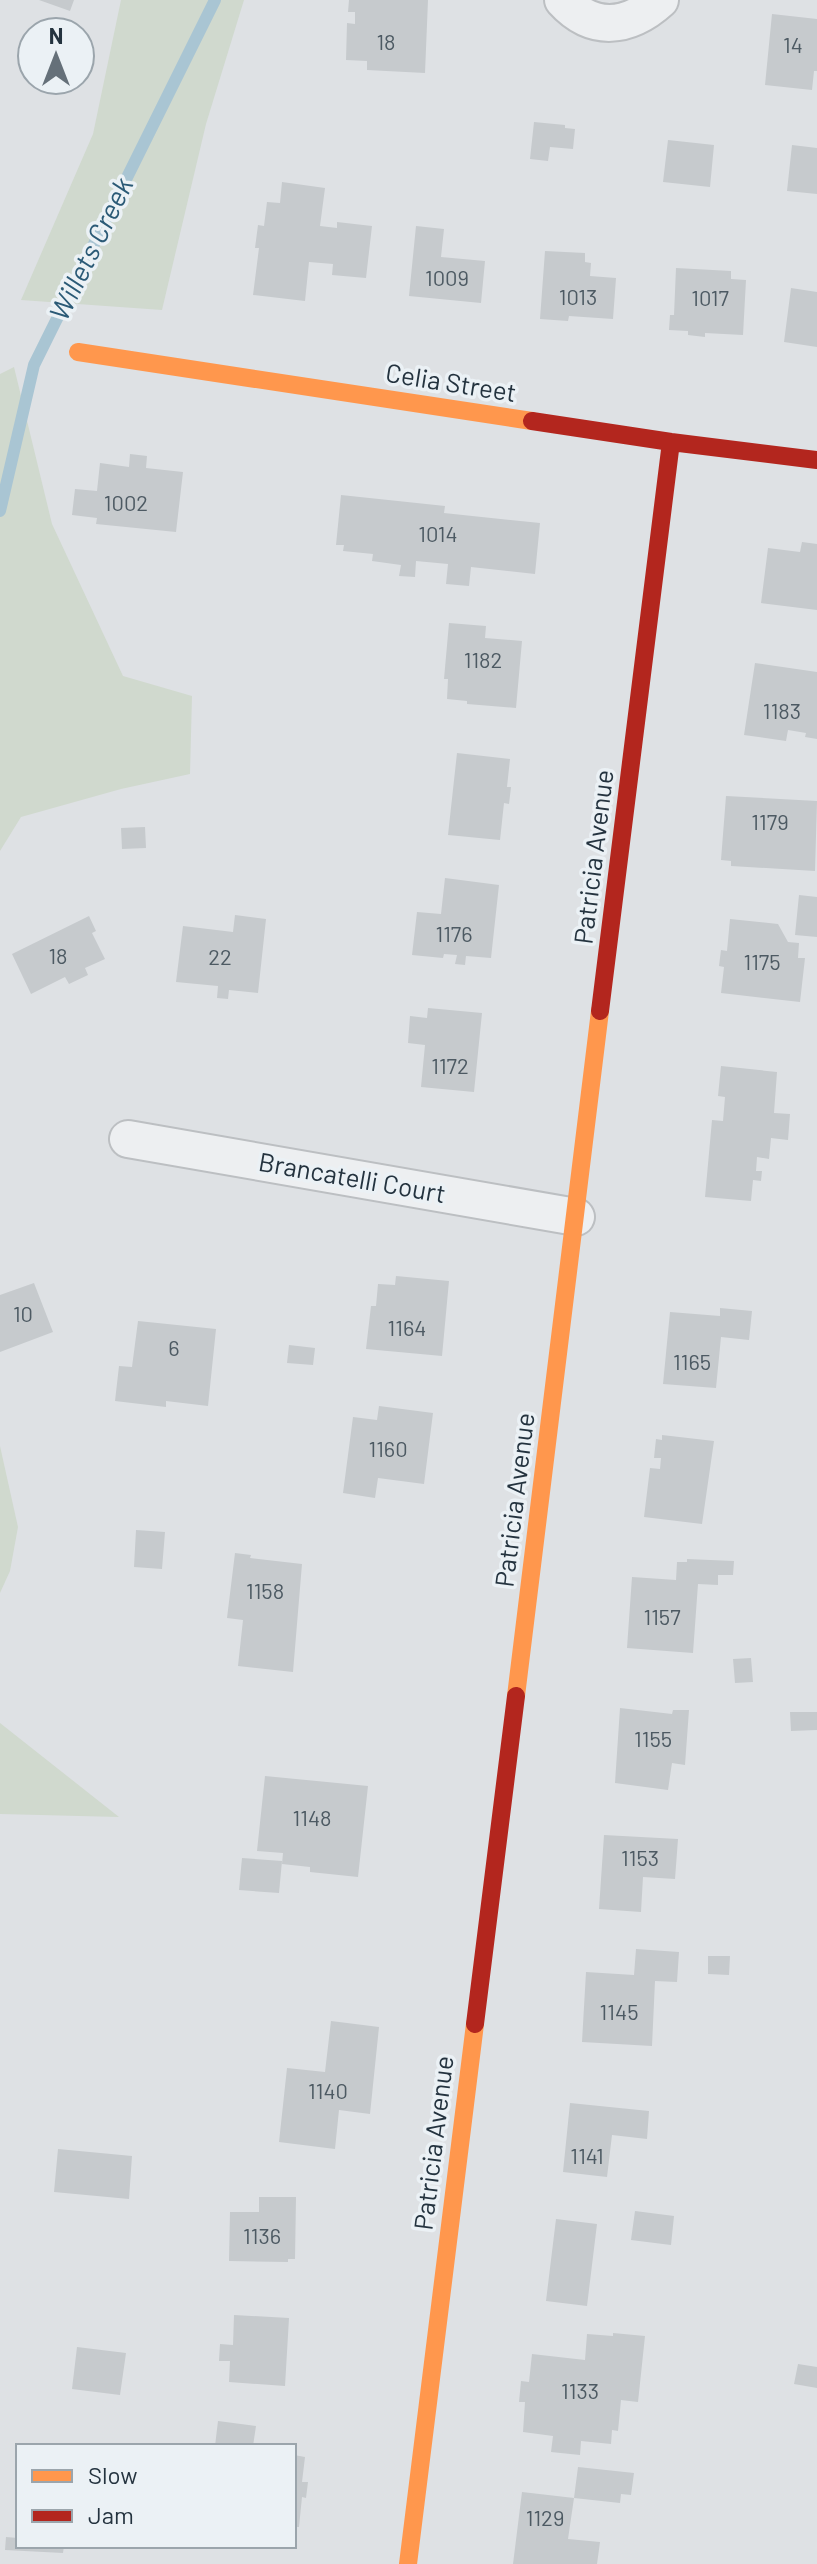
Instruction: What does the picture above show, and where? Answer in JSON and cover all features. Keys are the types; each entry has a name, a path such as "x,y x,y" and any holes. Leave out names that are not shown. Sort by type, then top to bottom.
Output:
{"street":[{"path":"563,0 573,11 595,22 620,23 643,15 660,0"},
{"name":"Celia Street","path":"78,352 671,442 817,460"},
{"name":"Patricia Avenue","path":"408,2564 671,442"},
{"name":"Brancatelli Court","path":"128,1139 576,1217"}],"shaded area":[{"path":"121,0 244,0 206,124 162,310 21,300 93,134"},
{"path":"14,367 52,524 123,676 192,696 190,774 121,789 21,817 0,851 0,374"},
{"path":"0,1446 18,1527 10,1571 0,1593"},
{"path":"0,1723 119,1817 0,1814"}],"building":[{"path":"39,0 74,0 70,11"},
{"path":"349,0 428,0 425,73 367,70 367,61 346,60 347,23 355,24 355,12 348,12"},
{"path":"772,14 817,19 817,71 814,71 812,90 765,85"},
{"path":"534,122 575,129 573,149 550,147 548,161 530,159"},
{"path":"668,140 714,145 710,187 663,182"},
{"path":"792,145 817,148 817,194 787,191"},
{"path":"282,182 325,188 320,226 337,228 337,222 372,226 366,278 332,275 333,264 309,262 305,301 253,295 259,248 255,248 258,225 264,226 267,202 280,203"},
{"path":"416,226 444,229 441,257 485,261 481,303 409,296"},
{"path":"545,251 585,253 585,262 591,263 590,276 616,278 613,319 569,316 568,321 540,319"},
{"path":"676,268 731,271 731,279 746,280 743,335 705,333 705,337 688,335 688,331 669,330 670,315 674,315"},
{"path":"791,288 817,292 817,347 784,342"},
{"path":"130,454 147,456 146,468 183,472 176,532 96,524 97,518 72,515 75,489 97,491 100,463 129,467"},
{"path":"341,495 445,506 444,513 540,523 535,574 471,567 469,586 446,584 448,564 416,561 415,577 399,576 401,565 372,561 373,554 343,551 344,545 336,545"},
{"path":"802,542 817,544 817,610 761,603 768,548 800,552"},
{"path":"449,623 486,626 485,638 522,641 516,708 447,699 448,679 444,679"},
{"path":"755,663 817,672 817,739 805,737 806,733 788,730 786,741 744,735"},
{"path":"457,753 510,759 509,804 504,803 500,840 448,835"},
{"path":"726,796 817,801 815,871 731,866 731,861 721,860"},
{"path":"145,827 146,848 122,849 121,828"},
{"path":"445,878 499,885 491,958 466,956 465,965 455,964 457,955 444,954 443,958 412,955 417,912 441,914"},
{"path":"799,895 817,897 817,937 795,935"},
{"path":"235,915 266,919 258,993 229,990 228,999 217,998 218,986 176,982 183,926 233,932"},
{"path":"89,916 96,931 92,933 105,959 85,968 88,975 69,984 65,977 31,994 12,954"},
{"path":"730,919 778,924 788,942 799,943 798,958 805,958 800,1002 721,993 724,967 719,966 721,950 727,951"},
{"path":"428,1008 482,1013 474,1092 421,1087 425,1045 408,1043 410,1016 427,1018"},
{"path":"721,1066 777,1072 774,1113 790,1114 788,1140 771,1138 769,1159 757,1157 756,1171 762,1171 761,1181 753,1180 751,1201 705,1197 712,1120 723,1121 725,1097 718,1096"},
{"path":"396,1276 449,1281 442,1356 366,1349 371,1306 376,1306 378,1284 395,1285"},
{"path":"34,1283 53,1332 0,1352 0,1295"},
{"path":"720,1308 752,1311 749,1340 721,1337 716,1388 663,1384 670,1312 720,1316"},
{"path":"138,1321 216,1329 208,1406 166,1401 166,1407 115,1401 119,1366 132,1367"},
{"path":"289,1345 315,1348 313,1365 287,1363"},
{"path":"379,1406 433,1413 424,1484 378,1478 375,1498 343,1493 353,1417 377,1420"},
{"path":"662,1435 714,1441 702,1524 644,1517 650,1468 660,1469 661,1458 654,1458 656,1439 662,1440"},
{"path":"136,1530 165,1532 162,1569 134,1567"},
{"path":"235,1553 251,1555 250,1558 302,1564 293,1672 238,1666 243,1620 227,1618"},
{"path":"687,1559 734,1561 733,1575 718,1575 718,1585 698,1584 693,1653 627,1648 632,1577 676,1580 677,1562 687,1562"},
{"path":"751,1658 753,1682 735,1683 733,1659"},
{"path":"620,1708 672,1714 673,1710 689,1710 685,1765 672,1763 668,1790 615,1783"},
{"path":"790,1712 817,1712 817,1730 791,1731"},
{"path":"265,1776 368,1786 358,1877 310,1872 310,1867 282,1864 283,1853 257,1851"},
{"path":"604,1835 678,1839 675,1879 643,1877 641,1912 599,1909"},
{"path":"242,1858 282,1861 279,1893 239,1890"},
{"path":"636,1949 679,1952 677,1982 655,1981 652,2046 582,2042 586,1972 634,1975"},
{"path":"708,1956 730,1956 729,1975 708,1974"},
{"path":"331,2021 379,2027 370,2114 339,2110 335,2149 279,2142 287,2068 325,2072"},
{"path":"570,2103 649,2111 647,2139 612,2135 607,2177 563,2172"},
{"path":"58,2149 132,2156 129,2199 54,2192"},
{"path":"259,2197 296,2197 295,2259 288,2259 288,2262 229,2261 230,2212 259,2212"},
{"path":"635,2211 674,2216 671,2245 631,2240"},
{"path":"556,2219 597,2224 587,2306 546,2301"},
{"path":"234,2315 289,2318 285,2386 229,2382 230,2361 219,2361 220,2344 233,2345"},
{"path":"613,2333 645,2336 638,2402 621,2400 618,2431 612,2430 611,2444 581,2441 580,2455 551,2452 553,2436 523,2432 525,2402 519,2402 521,2381 529,2382 532,2354 585,2360 587,2334 613,2336"},
{"path":"77,2347 126,2353 120,2395 72,2389"},
{"path":"798,2364 817,2367 817,2388 794,2384"},
{"path":"218,2421 256,2426 253,2444 215,2444"},
{"path":"296,2455 305,2457 302,2482 308,2482 306,2498 302,2497 299,2527 296,2527"},
{"path":"578,2467 634,2473 631,2495 621,2494 620,2503 574,2498"},
{"path":"522,2492 574,2498 568,2539 600,2542 597,2564 513,2564"},
{"path":"6,2537 16,2538 16,2548 64,2548 63,2553 5,2550"}],"waterway":[{"name":"Willets Creek","path":"0,511 34,365 215,0"}],"traffic: slow":[{"path":"78,352 532,421"},
{"path":"516,1696 600,1011"},
{"path":"408,2564 475,2024"}],"traffic: jam":[{"path":"532,421 817,460"},
{"path":"600,1011 671,442"},
{"path":"475,2024 516,1696"}]}
